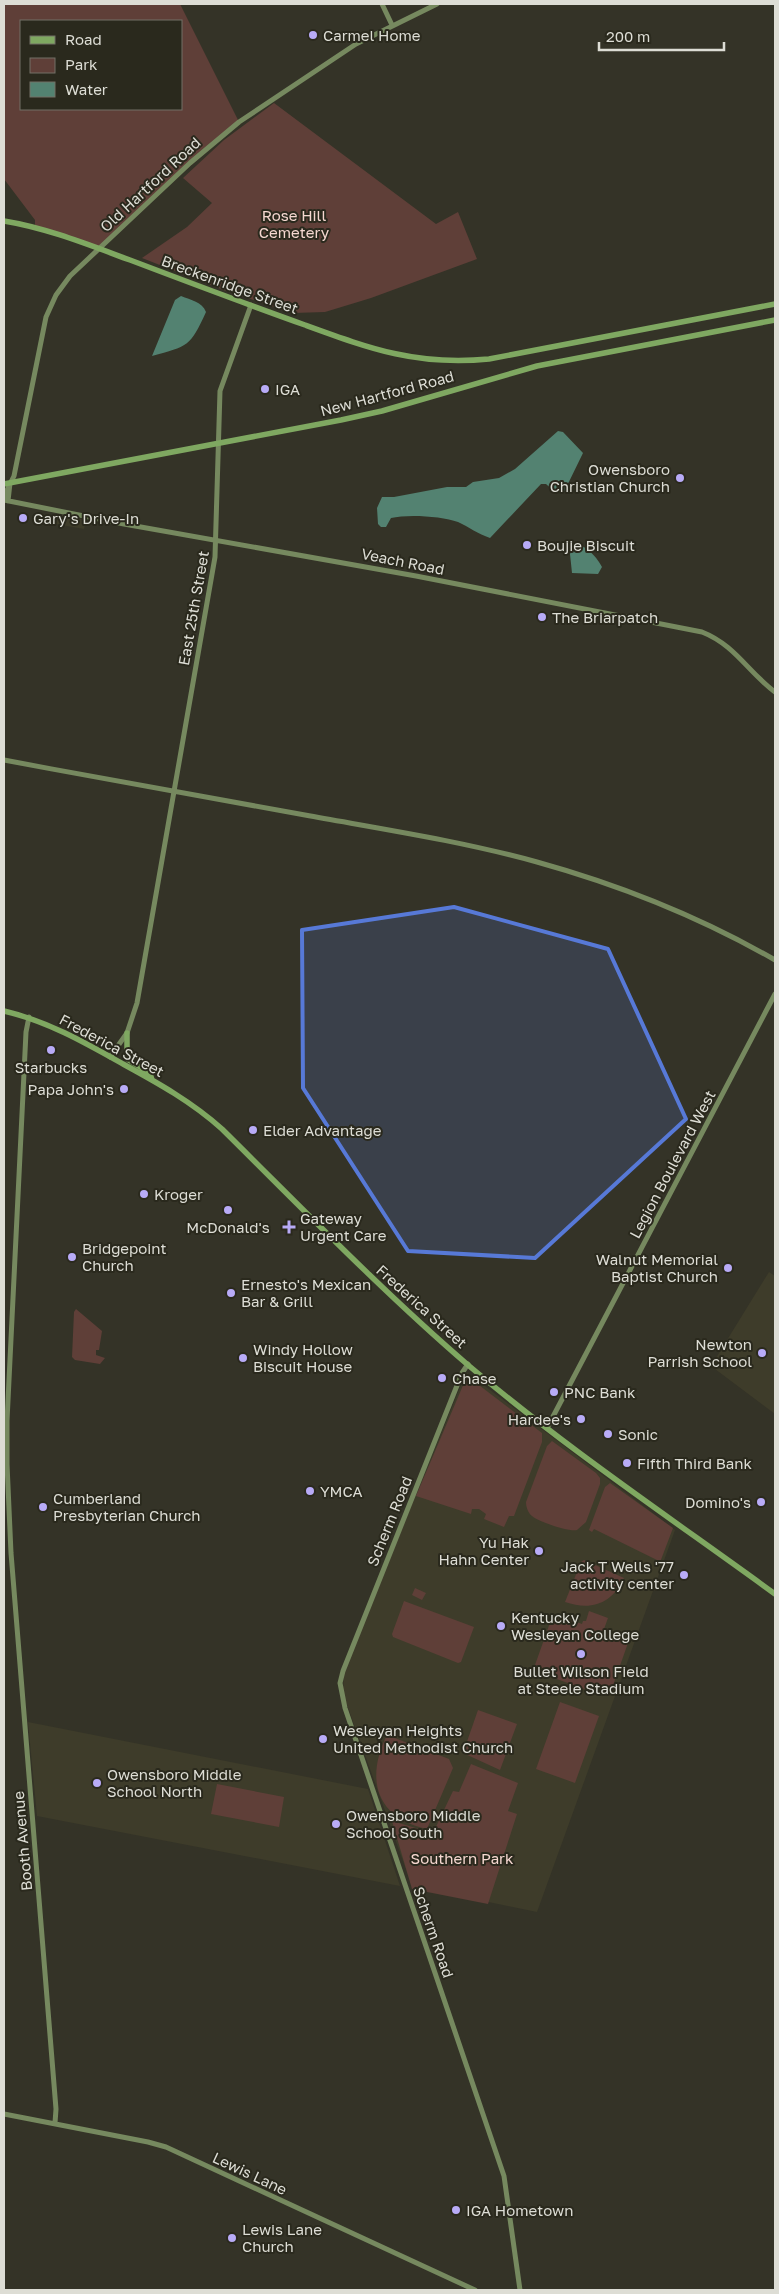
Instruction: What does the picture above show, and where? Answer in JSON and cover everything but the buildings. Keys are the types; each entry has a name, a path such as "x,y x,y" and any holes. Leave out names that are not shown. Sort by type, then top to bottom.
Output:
{"main road":[{"name":"Breckenridge Street","path":"4,221 36,227 98,248 385,353 419,359 451,361"},
{"name":"New Hartford Road","path":"451,361 517,354 775,304"},
{"name":"New Hartford Road","path":"7,484 382,411 537,366 775,320"},
{"name":"Frederica Street","path":"4,1010 57,1028 186,1100 215,1122 359,1265 468,1364 547,1428 775,1594"},
{"path":"127,1033 127,1059 150,1073 152,1080"}],"street":[{"path":"382,4 392,25"},
{"name":"Old Hartford Road","path":"7,484 17,462 49,308 70,276 190,163 239,122 338,55 392,25 437,4"},
{"name":"East 25th Street","path":"110,1057 127,1033 136,1011 217,540 218,408 222,383 251,305"},
{"path":"4,496 7,484"},
{"path":"6,500 7,484"},
{"name":"Veach Road","path":"6,500 702,632 728,646 754,674 775,692"},
{"path":"4,760 434,840 537,862 607,884 677,911 729,934 775,960"},
{"name":"Legion Boulevard West","path":"547,1428 775,994"},
{"name":"Booth Avenue","path":"29,1017 26,1032 6,1459 11,1544 56,2109 54,2123"},
{"name":"Scherm Road","path":"468,1364 462,1373 372,1596 340,1683 345,1708 504,2176 520,2290"},
{"name":"Lewis Lane","path":"4,2114 166,2147 474,2290"}],"highlighted area":[{"path":"454,907 608,949 686,1119 535,1258 408,1251 303,1088 302,930"}],"shaded area":[{"path":"59,514 86,520 84,529 56,524"},
{"path":"769,1272 775,1276 775,1414 711,1366"},
{"name":"Kentucky Wesleyan College","path":"466,1373 675,1530 537,1912 412,1886 343,1690 344,1674 369,1609"},
{"path":"28,1722 368,1789 400,1886 37,1816"}],"green space":[{"path":"4,4 180,4 239,122 98,248 35,227 35,220 4,179"},
{"name":"Rose Hill Cemetery","path":"274,103 436,224 458,212 477,259 371,298 325,312 293,313 226,291 142,258 187,227 212,203 183,178 224,140"},
{"path":"76,1309 102,1331 99,1350 96,1350 96,1355 105,1358 100,1364 75,1360 72,1357 74,1312"},
{"path":"467,1376 542,1433 542,1442 514,1516 509,1516 504,1527 484,1519 486,1514 479,1509 472,1509 471,1514 416,1496"},
{"path":"552,1441 596,1473 600,1478 600,1484 586,1522 577,1530 561,1528 541,1521 528,1512 526,1502 547,1446"},
{"path":"610,1483 673,1528 659,1565 659,1561 594,1529 592,1532 589,1530 605,1487"},
{"path":"584,1560 624,1578 613,1594 600,1603 584,1606 565,1602 581,1562"},
{"path":"415,1588 426,1593 422,1600 412,1595"},
{"path":"404,1601 474,1627 461,1662 458,1663 393,1637 392,1634"},
{"name":"Bullet Wilson Field at Steele Stadium","path":"589,1611 608,1618 604,1629 610,1632 609,1636 628,1643 610,1694 592,1687 590,1691 554,1678 556,1673 535,1665 552,1617 570,1623 571,1620 582,1624 583,1621 586,1621"},
{"path":"560,1702 599,1716 575,1783 536,1769"},
{"path":"478,1710 517,1724 500,1770 463,1753"},
{"path":"387,1735 449,1759 453,1768 427,1829 410,1824 396,1816 386,1806 380,1794 377,1781 377,1767 380,1751"},
{"name":"Southern Park","path":"471,1764 518,1783 508,1811 517,1814 488,1904 412,1889 392,1821 433,1833 453,1791 459,1792"},
{"path":"217,1784 284,1797 279,1827 211,1814"}],"water":[{"path":"181,296 202,306 206,312 201,324 191,339 181,347 152,356 175,300"},
{"path":"558,431 563,432 583,453 564,492 556,493 546,484 541,484 490,538 458,522 434,517 398,517 391,518 386,527 381,527 378,524 377,508 382,497 394,497 447,487 466,487 473,482 499,478 515,469"},
{"path":"575,544 584,547 598,560 602,567 598,574 572,573 570,554"}],"place":[{"name":"Carmel Home","path":"313,35"},
{"name":"IGA","path":"265,389"},
{"name":"Owensboro Christian Church","path":"680,478"},
{"name":"Gary's Drive-In","path":"23,518"},
{"name":"Boujie Biscuit","path":"527,545"},
{"name":"The Briarpatch","path":"542,617"},
{"name":"Starbucks","path":"51,1050"},
{"name":"Papa John's","path":"124,1089"},
{"name":"Elder Advantage","path":"253,1130"},
{"name":"Kroger","path":"144,1194"},
{"name":"McDonald's","path":"228,1210"},
{"name":"Gateway Urgent Care","path":"289,1227"},
{"name":"Bridgepoint Church","path":"72,1257"},
{"name":"Walnut Memorial Baptist Church","path":"728,1268"},
{"name":"Ernesto's Mexican Bar & Grill","path":"231,1293"},
{"name":"Newton Parrish School","path":"762,1353"},
{"name":"Windy Hollow Biscuit House","path":"243,1358"},
{"name":"Chase","path":"442,1378"},
{"name":"PNC Bank","path":"554,1392"},
{"name":"Hardee's","path":"581,1419"},
{"name":"Sonic","path":"608,1434"},
{"name":"Fifth Third Bank","path":"627,1463"},
{"name":"YMCA","path":"310,1491"},
{"name":"Domino's","path":"761,1502"},
{"name":"Cumberland Presbyterian Church","path":"43,1507"},
{"name":"Yu Hak Hahn Center","path":"539,1551"},
{"name":"Jack T Wells '77 activity center","path":"684,1575"},
{"name":"Kentucky Wesleyan College","path":"501,1626"},
{"name":"Bullet Wilson Field at Steele Stadium","path":"581,1654"},
{"name":"Wesleyan Heights United Methodist Church","path":"323,1739"},
{"name":"Owensboro Middle School North","path":"97,1783"},
{"name":"Owensboro Middle School South","path":"336,1824"},
{"name":"IGA Hometown","path":"456,2210"},
{"name":"Lewis Lane Church","path":"232,2238"}]}
